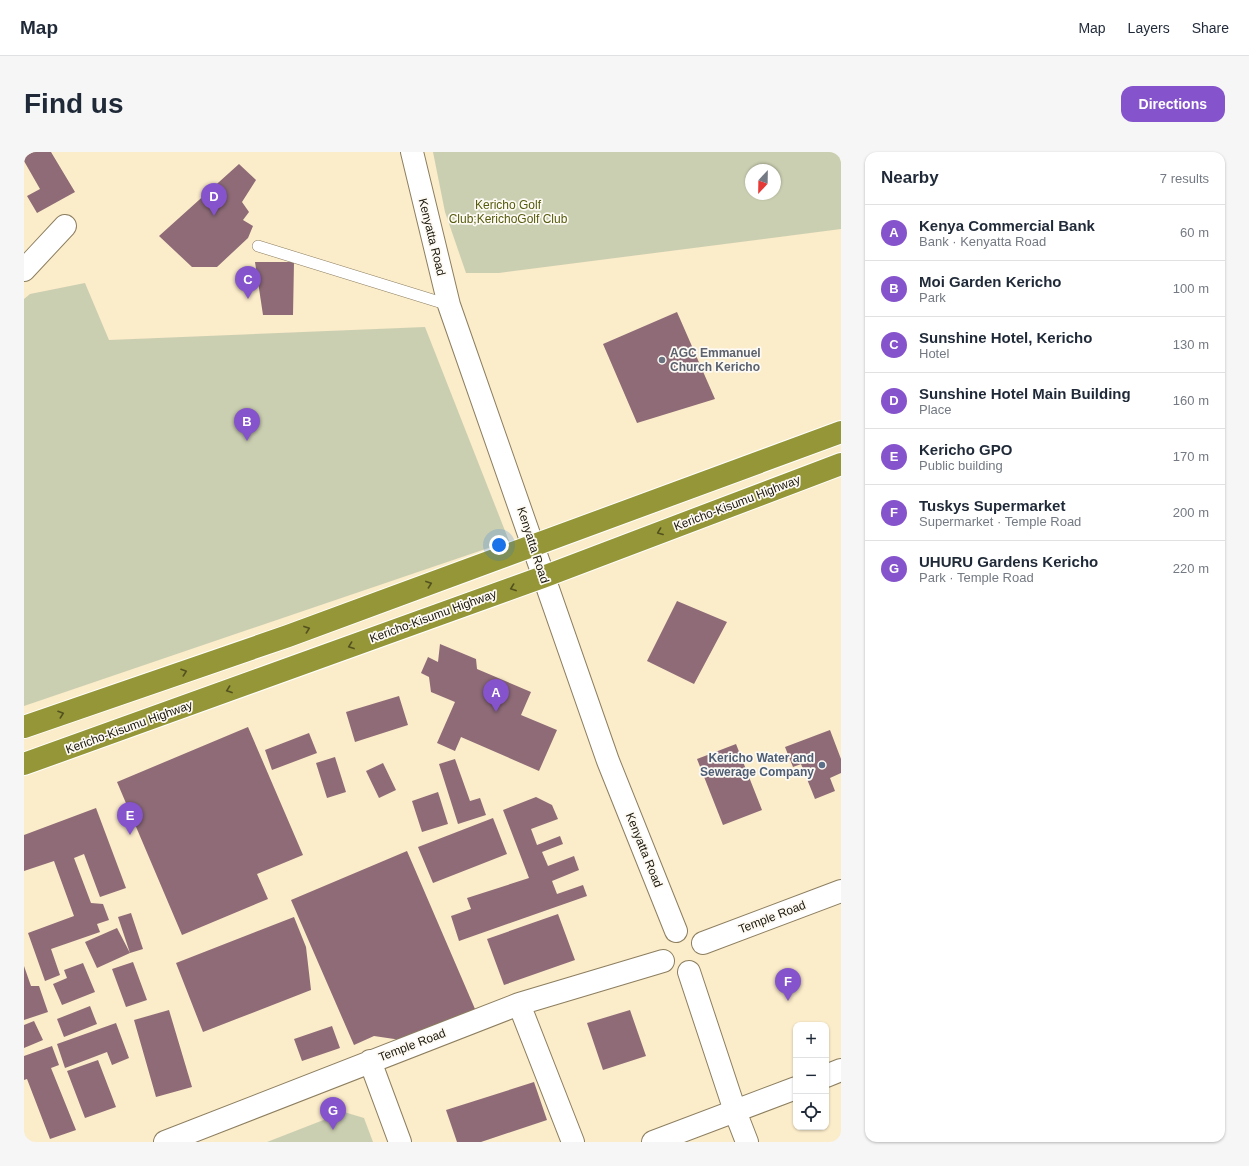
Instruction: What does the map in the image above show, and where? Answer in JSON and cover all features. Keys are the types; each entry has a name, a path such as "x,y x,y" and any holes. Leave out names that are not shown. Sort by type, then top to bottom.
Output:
{"highway":[{"path":"24,727 288,636 841,432"},
{"name":"Kericho-Kisumu Highway","path":"24,764 543,577 841,464"}],"street":[{"name":"Kenyatta Road","path":"412,152 449,305 608,761 676,931"},
{"path":"24,270 66,226"},
{"name":"Temple Road","path":"703,943 841,891"},
{"path":"676,931 691,932 703,943 704,958 700,965 689,972 674,971 664,961 661,952 662,945 666,938 676,931"},
{"name":"Temple Road","path":"165,1142 519,1004 664,961"},
{"path":"689,972 735,1111 747,1142"},
{"path":"519,1004 573,1142"},
{"path":"370,1061 400,1142"},
{"path":"829,1075 841,1070"},
{"path":"653,1142 793,1089"}],"lane":[{"path":"258,246 449,305"}],"green space":[{"name":"Kericho Golf Club;KerichoGolf Club","path":"433,152 841,152 841,229 499,273 466,273 445,212"},
{"path":"85,283 109,340 425,327 509,541 24,706 24,299 30,294"},
{"path":"344,1112 364,1118 373,1142 267,1142"}],"building":[{"path":"33,152 51,152 75,192 37,213 27,196 40,189 24,161 24,157"},
{"path":"239,164 256,180 242,202 249,212 243,220 253,226 248,238 217,267 192,267 159,236"},
{"path":"255,262 294,262 293,315 263,315"},
{"path":"677,312 715,399 637,423 603,344"},
{"path":"677,601 727,622 694,684 647,661"},
{"path":"440,644 476,659 477,669 531,692 521,715 557,730 539,771 461,737 455,751 437,743 455,702 431,692 429,677 421,673 428,657 438,662"},
{"path":"399,696 408,725 355,742 346,712"},
{"path":"248,727 303,855 257,874 268,899 182,935 117,782"},
{"name":"Kericho Water and Sewerage Company","path":"830,730 841,759 841,773 830,778 835,791 815,799 801,764 793,767 785,747"},
{"path":"309,733 317,753 272,770 265,750"},
{"path":"736,744 762,810 723,825 697,759"},
{"path":"335,757 346,792 327,798 316,763"},
{"path":"455,759 470,801 480,798 486,815 458,824 439,764"},
{"path":"383,763 396,790 379,798 366,771"},
{"path":"438,792 448,824 422,832 412,801"},
{"path":"536,797 552,805 558,819 531,829 537,845 560,836 563,844 542,852 548,866 574,856 579,870 552,881 557,894 583,885 587,896 459,941 451,916 471,909 467,898 529,878 503,810"},
{"path":"96,808 126,888 100,897 84,854 74,858 91,903 103,904 109,920 97,924 100,932 51,949 60,975 45,981 28,933 74,916 54,861 24,871 24,835"},
{"path":"493,818 507,854 433,883 418,847"},
{"path":"407,851 475,1009 401,1040 374,1036 354,1045 291,900"},
{"path":"131,913 143,949 130,953 118,917"},
{"path":"558,914 575,960 504,985 487,939"},
{"path":"294,917 306,947 311,990 203,1032 176,963"},
{"path":"117,928 130,953 97,968 85,942"},
{"path":"133,962 147,1000 126,1007 112,969"},
{"path":"83,963 95,992 62,1005 53,984 67,978 64,970"},
{"path":"24,966 31,986 39,986 48,1012 24,1020"},
{"path":"90,1006 97,1024 64,1037 57,1019"},
{"path":"169,1010 192,1087 156,1097 134,1020"},
{"path":"630,1010 646,1056 603,1070 587,1023"},
{"path":"34,1021 43,1040 24,1048 24,1025"},
{"path":"116,1023 129,1058 112,1065 107,1052 65,1068 57,1044"},
{"path":"332,1026 340,1048 302,1061 294,1039"},
{"path":"52,1046 59,1065 51,1068 76,1130 50,1139 27,1079 24,1080 24,1056"},
{"path":"98,1060 116,1107 85,1118 67,1071"},
{"path":"534,1082 547,1120 481,1142 457,1142 446,1110"}],"place":[{"name":"Sunshine Hotel Main Building","path":"214,216"},
{"name":"Sunshine Hotel, Kericho","path":"248,299"},
{"name":"AGC Emmanuel Church Kericho","path":"662,360"},
{"name":"Moi Garden Kericho","path":"247,441"},
{"name":"Kenya Commercial Bank","path":"496,712"},
{"name":"Kericho Water and Sewerage Company","path":"822,765"},
{"name":"Kericho GPO","path":"130,835"},
{"name":"Tuskys Supermarket","path":"788,1001"},
{"name":"UHURU Gardens Kericho","path":"333,1130"}]}
